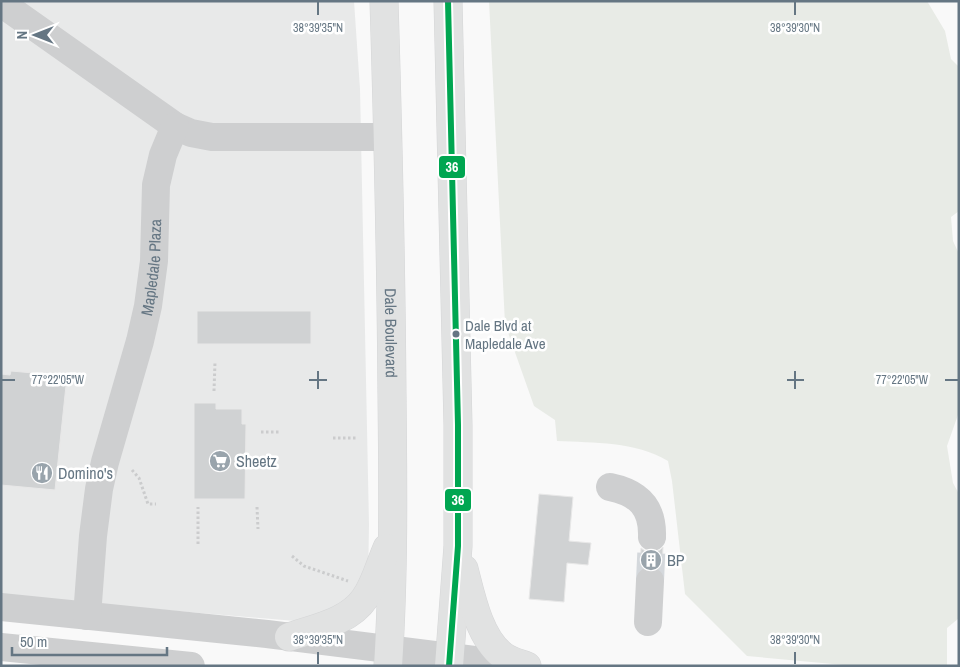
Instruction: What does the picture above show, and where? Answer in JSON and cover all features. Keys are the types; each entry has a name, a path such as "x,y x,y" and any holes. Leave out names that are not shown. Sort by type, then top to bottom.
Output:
{"main road":[{"name":"Dale Boulevard","path":"384,1 388,137 393,532 392,618 389,657"},
{"path":"448,1 458,425 458,546 450,661"},
{"path":"290,637 346,616 360,604 368,592 393,532"},
{"path":"458,546 473,602 485,633 500,654 526,666"}],"street":[{"path":"1,3 175,126 191,133 212,137 388,137"},
{"name":"Mapledale Plaza","path":"87,616 93,536 99,490 107,455 140,342 148,306 154,261 156,185 163,155 175,126"},
{"path":"610,487 624,491 642,502 652,519 652,537"},
{"path":"648,622 650,581"},
{"path":"1,607 290,637 389,657 526,666"},
{"path":"1,647 75,660 191,666"}],"path":[{"path":"214,362 214,391"},
{"path":"261,432 279,432"},
{"path":"333,438 356,438"},
{"path":"132,470 139,478 148,504 156,504"},
{"path":"198,507 198,544"},
{"path":"257,507 258,529"},
{"path":"292,556 304,566 344,579 353,584"}],"shaded area":[{"path":"1,1 354,1 360,89 369,525 368,581 319,623 1,596"},
{"path":"489,1 927,1 945,31 951,59 959,67 959,211 951,217 953,241 959,254 959,412 947,446 953,483 959,494 959,618 947,628 947,666 855,666 747,656 685,594 668,461 655,454 628,446 557,441 555,420 534,406 505,324"}],"building":[{"path":"197,311 311,311 311,344 197,344"},
{"path":"11,371 67,376 55,490 1,485 1,374 10,375"},
{"name":"Sheetz","path":"194,403 216,403 216,409 242,409 242,424 246,424 245,499 194,499"},
{"path":"539,494 573,497 569,541 591,543 588,565 567,563 564,602 529,599"},
{"path":"663,547 662,571 651,565 640,570 641,548 652,553"}],"tunnel":[{"path":"650,581 652,537"}],"transit line":[{"name":"36","path":"448,1 458,425 458,546 449,666"}],"place":[{"name":"Dale Blvd at Mapledale Ave","path":"456,334"},
{"name":"Sheetz","path":"220,461"},
{"name":"Domino's","path":"42,473"},
{"name":"BP","path":"651,560"}]}
